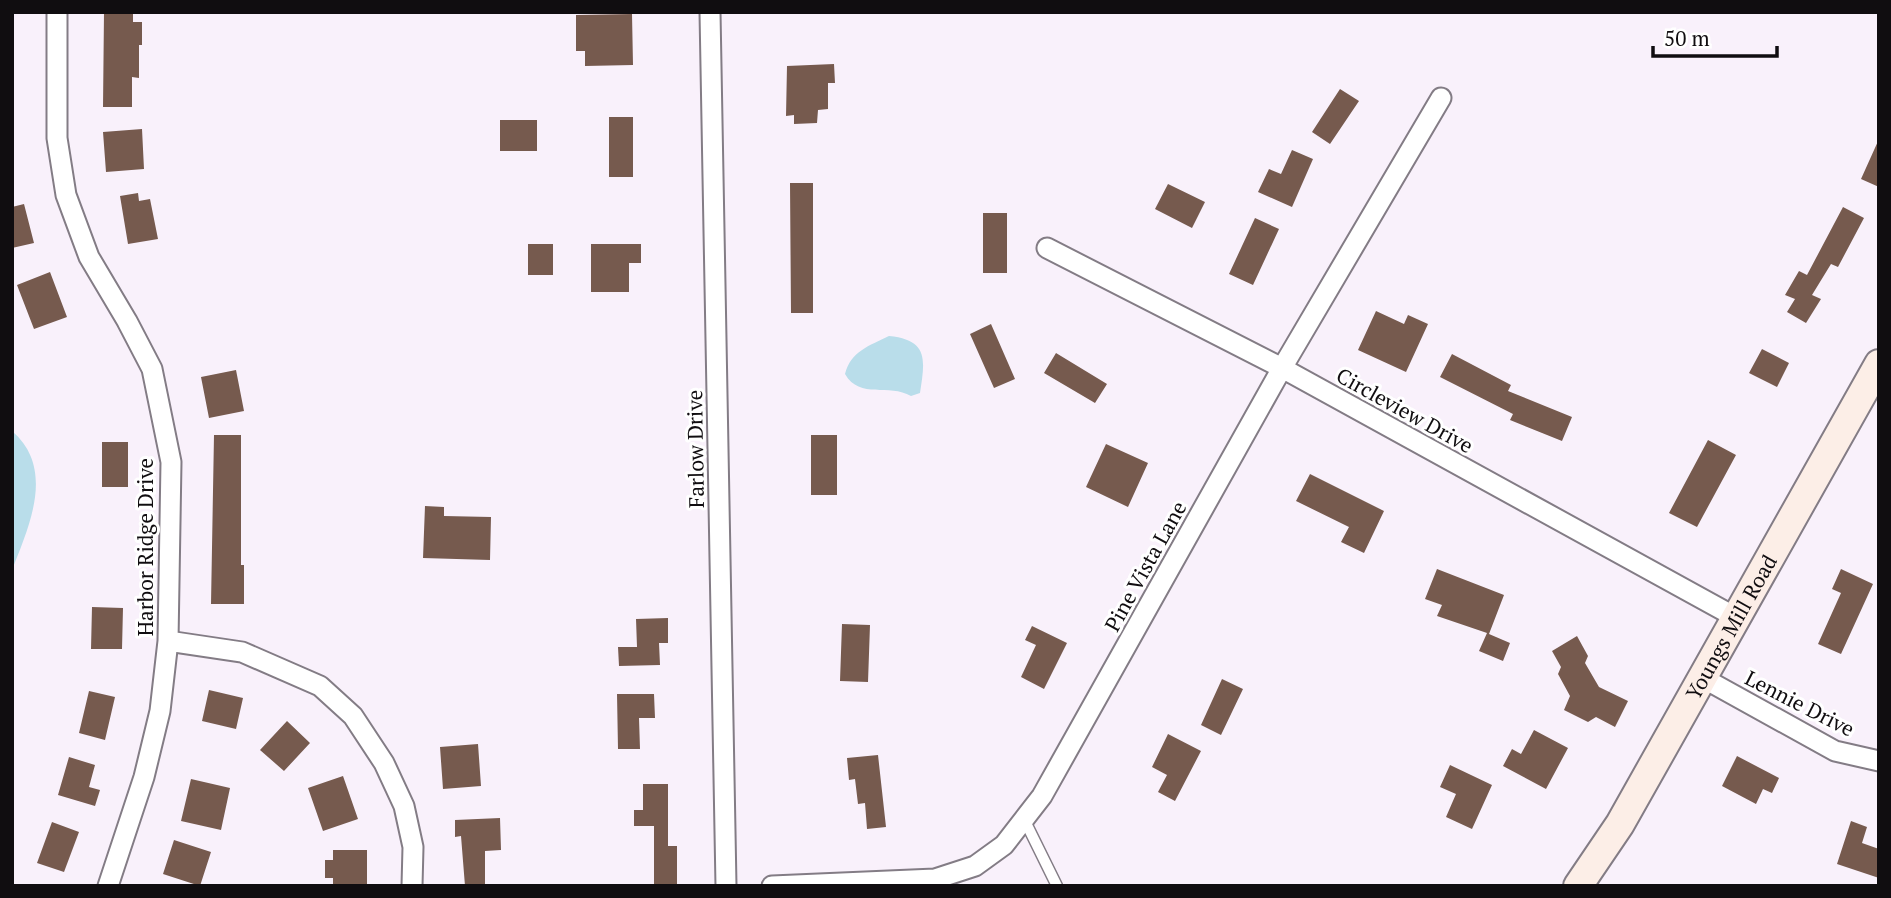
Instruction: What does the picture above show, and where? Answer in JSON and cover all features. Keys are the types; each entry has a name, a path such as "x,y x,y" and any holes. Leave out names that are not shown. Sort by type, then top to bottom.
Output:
{"street":[{"name":"Harbor Ridge Drive","path":"57,12 57,138 66,195 89,257 152,369 171,462 169,641 160,711 144,777 108,886"},
{"name":"Farlow Drive","path":"710,12 726,886"},
{"name":"Pine Vista Lane","path":"772,886 924,882 975,866 1004,845 1042,796 1282,368 1441,98"},
{"name":"Circleview Drive","path":"1047,248 1282,368 1737,618"},
{"name":"Youngs Mill Road","path":"1578,886 1620,824 1879,364"},
{"path":"169,641 242,652 320,686 352,716 384,763 404,806 413,847 412,886"},
{"name":"Lennie Drive","path":"1703,678 1835,751 1879,761"}],"lane":[{"path":"1024,819 1057,886"}],"water":[{"path":"889,336 902,338 918,347 923,362 920,393 911,396 902,392 859,387 845,374 856,355"},
{"path":"12,431 25,446 33,463 36,480 31,517 12,570"}],"building":[{"path":"104,12 133,12 133,22 142,22 139,78 132,77 132,107 103,107"},
{"path":"632,14 633,65 585,66 585,51 576,51 576,15"},
{"path":"834,64 835,83 828,83 828,109 818,110 817,123 794,124 794,115 786,116 787,66"},
{"path":"1340,89 1359,101 1330,144 1312,132"},
{"path":"609,117 633,117 633,177 609,177"},
{"path":"500,120 537,120 537,151 500,151"},
{"path":"142,129 144,169 106,172 103,132"},
{"path":"1879,139 1879,187 1861,179"},
{"path":"1292,150 1313,159 1292,207 1258,192 1269,169 1281,174"},
{"path":"790,183 813,183 813,313 791,313"},
{"path":"1168,184 1205,202 1192,228 1155,209"},
{"path":"138,193 139,201 150,199 158,239 128,244 120,196"},
{"path":"24,204 34,243 12,248 12,207"},
{"path":"1843,207 1864,218 1838,267 1831,264 1812,295 1821,299 1806,323 1787,312 1795,299 1785,295 1799,271 1807,275"},
{"path":"983,213 1007,213 1007,273 983,273"},
{"path":"1255,218 1279,229 1253,285 1229,274"},
{"path":"528,244 553,244 553,275 528,275"},
{"path":"591,244 641,244 641,263 629,263 629,292 591,292"},
{"path":"50,272 67,317 34,329 17,285"},
{"path":"1376,311 1404,324 1408,315 1428,324 1406,372 1358,350"},
{"path":"991,324 1015,379 994,388 970,334"},
{"path":"1762,349 1789,363 1777,387 1749,373"},
{"path":"1056,353 1107,384 1095,403 1044,373"},
{"path":"1452,354 1511,385 1508,391 1572,417 1562,441 1510,420 1513,414 1440,377"},
{"path":"236,370 244,411 209,418 201,377"},
{"path":"214,435 241,435 241,565 244,565 244,604 211,604"},
{"path":"811,435 837,435 837,495 811,495"},
{"path":"1708,440 1736,455 1697,527 1669,513"},
{"path":"102,442 128,442 128,487 102,487"},
{"path":"1106,444 1148,463 1128,507 1086,487"},
{"path":"1310,474 1384,511 1364,553 1341,542 1349,527 1296,501"},
{"path":"425,506 444,507 444,516 491,517 490,560 423,558"},
{"path":"1437,569 1504,595 1489,634 1510,643 1503,661 1479,651 1487,633 1437,616 1442,605 1425,599"},
{"path":"1841,569 1873,584 1841,654 1818,644 1841,593 1832,589"},
{"path":"92,607 123,608 122,649 91,649"},
{"path":"668,618 668,643 659,643 660,665 619,666 618,647 637,647 636,619"},
{"path":"842,624 870,625 868,682 840,681"},
{"path":"1032,626 1067,643 1044,689 1021,677 1036,645 1025,640"},
{"path":"1577,636 1588,656 1585,663 1599,687 1628,701 1615,727 1596,717 1588,722 1564,710 1570,696 1558,674 1561,667 1552,651"},
{"path":"1222,679 1243,689 1221,735 1201,725"},
{"path":"209,690 243,698 236,729 202,721"},
{"path":"89,691 115,697 105,740 79,733"},
{"path":"617,694 654,694 655,718 639,718 640,749 618,749"},
{"path":"287,721 310,743 284,771 260,750"},
{"path":"1534,730 1568,748 1546,789 1503,766 1512,749 1521,754"},
{"path":"1168,734 1201,751 1175,801 1158,792 1167,775 1152,767"},
{"path":"478,744 481,786 443,789 440,747"},
{"path":"878,755 886,827 867,829 865,803 858,804 855,779 849,780 847,758"},
{"path":"1737,756 1779,778 1772,793 1763,789 1756,804 1722,786"},
{"path":"69,757 95,765 89,787 100,790 95,806 58,795"},
{"path":"1450,765 1492,785 1472,829 1446,817 1456,794 1440,787"},
{"path":"343,776 358,819 323,831 308,788"},
{"path":"191,779 230,788 221,830 181,821"},
{"path":"643,784 668,784 668,846 677,846 677,886 654,886 654,826 634,826 634,810 643,810"},
{"path":"500,818 501,850 485,851 485,886 465,886 461,836 455,837 455,820"},
{"path":"1851,821 1867,827 1862,843 1879,849 1879,878 1837,864"},
{"path":"52,822 79,832 64,872 37,863"},
{"path":"174,840 211,852 200,886 163,874"},
{"path":"333,850 367,850 367,886 333,886 333,878 325,878 325,860 333,860"}]}
